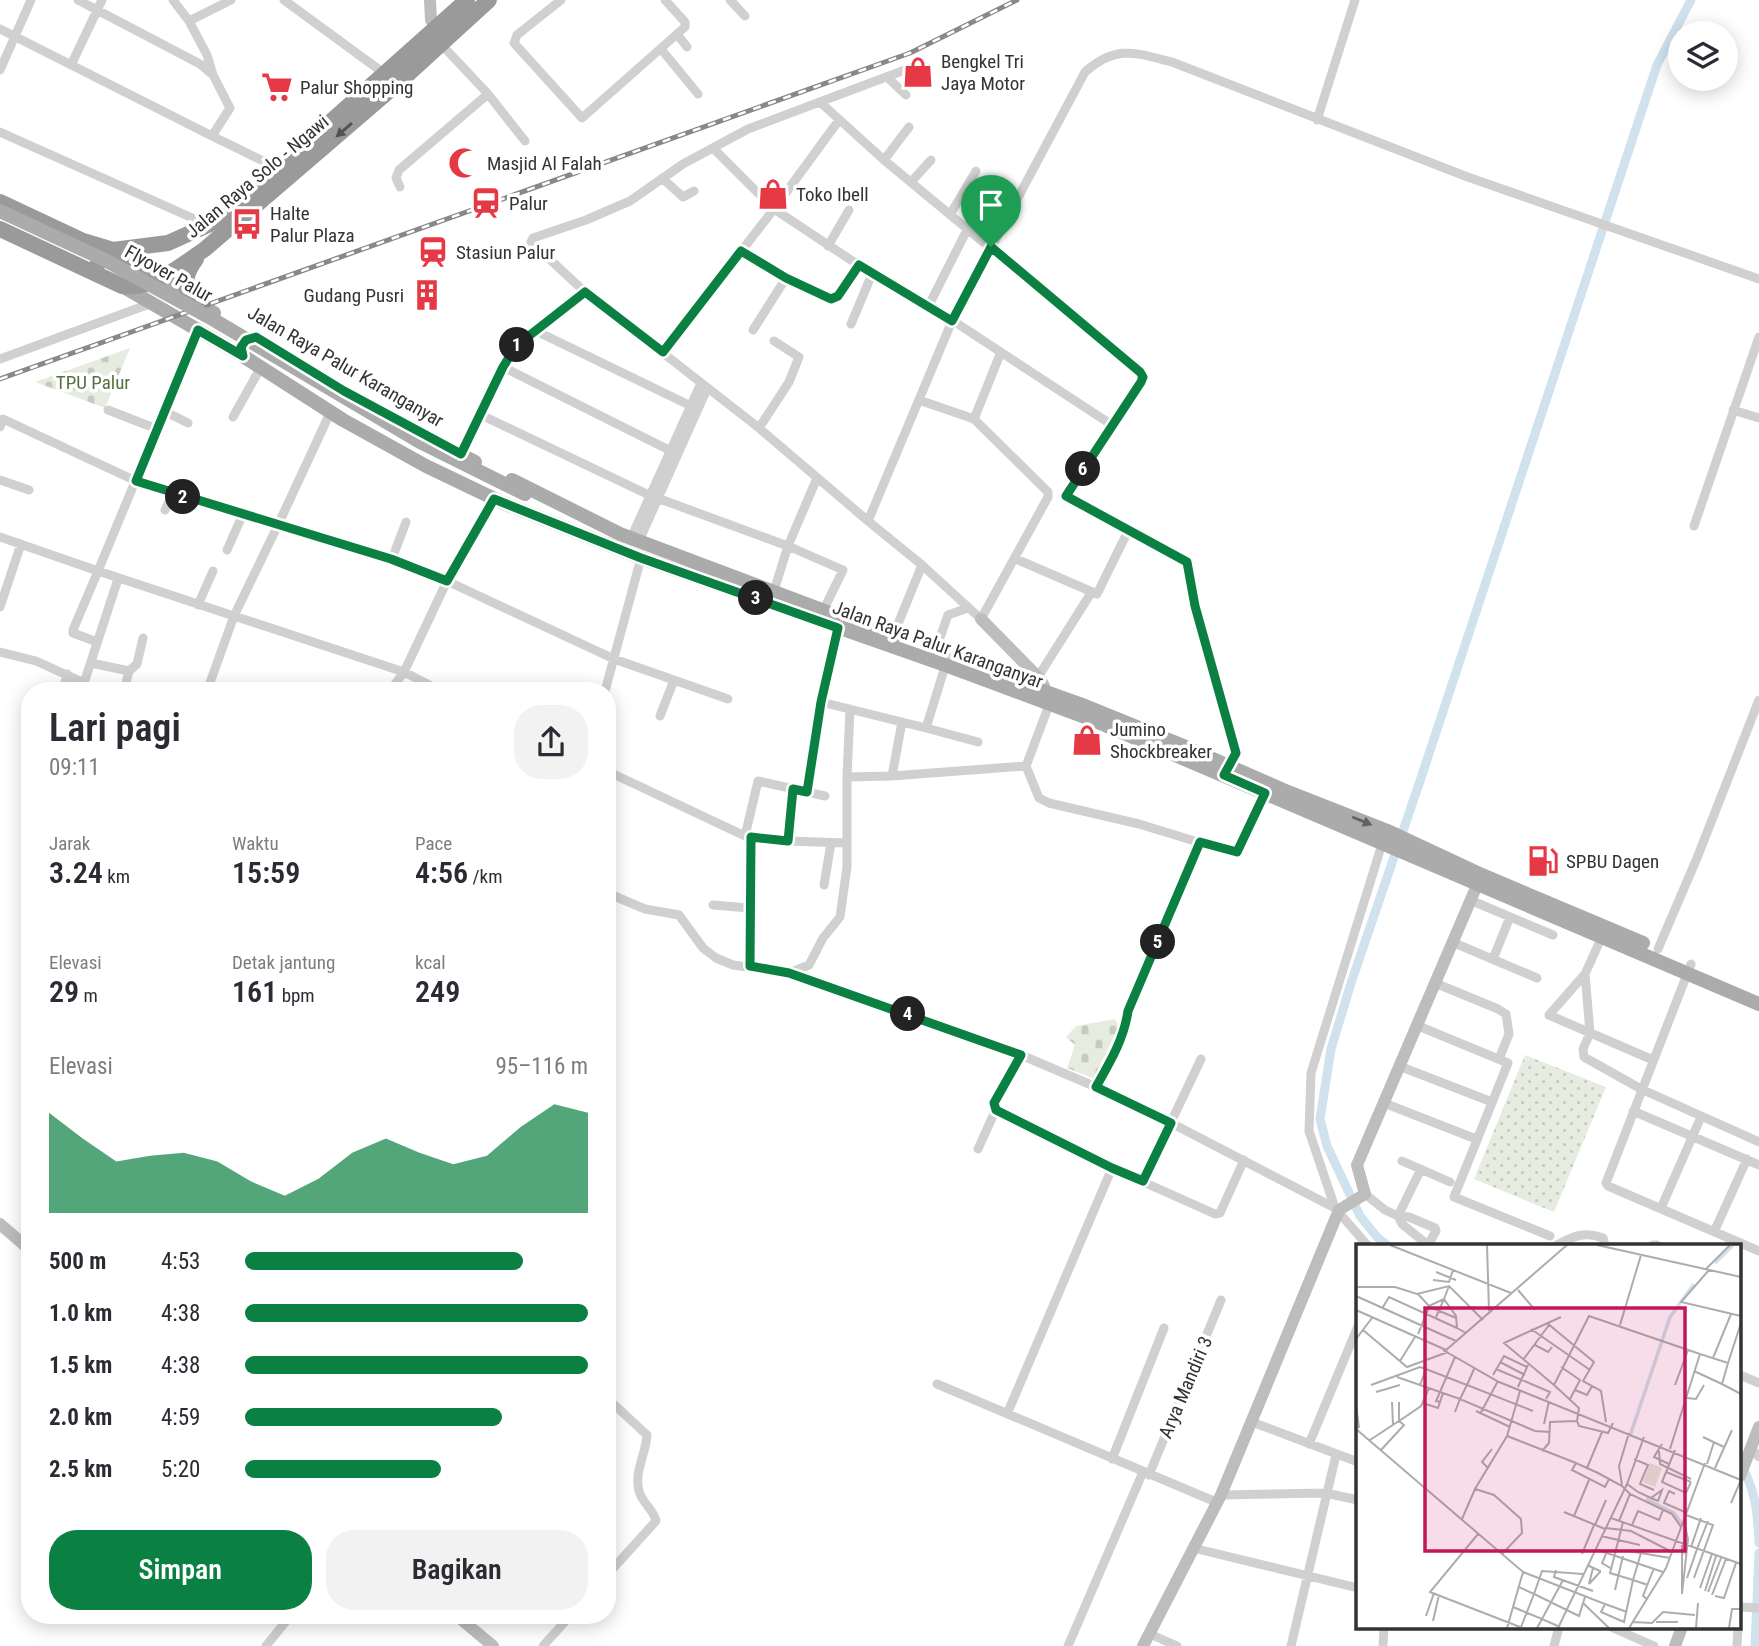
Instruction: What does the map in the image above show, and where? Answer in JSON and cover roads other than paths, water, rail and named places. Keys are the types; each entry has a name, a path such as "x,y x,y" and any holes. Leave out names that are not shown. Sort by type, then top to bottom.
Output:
{"highway":[{"name":"Jalan Raya Solo - Ngawi","path":"122,286 143,286 205,249 391,80 436,27 467,0"},
{"name":"Jalan Raya Solo - Ngawi","path":"0,202 83,241 113,250 167,243 208,225 278,173 318,133 441,44 489,0"},
{"path":"0,229 122,286"},
{"path":"72,262 79,260 84,253 83,241"},
{"path":"189,298 187,273 205,249"},
{"path":"97,274 99,258 113,250 157,279"}],"main road":[{"name":"Flyover Palur","path":"0,211 114,264 420,442 590,533 604,544"},
{"name":"Flyover Palur","path":"0,219 129,280 408,446 523,497 614,531"},
{"name":"Jalan Raya Palur Karanganyar","path":"157,279 344,391 614,531 771,597 1049,700 1093,720 1226,770 1689,968 1759,994"},
{"name":"Jalan Raya Palur Karanganyar","path":"122,286 243,356 330,413 426,466 494,499 641,558 771,597"},
{"path":"243,356 241,347 246,340 256,337"},
{"name":"Jalan Raya Palur Karanganyar","path":"1689,968 1759,1004"}],"street":[{"path":"0,70 31,0"},
{"path":"78,0 201,64 213,75"},
{"path":"72,63 102,0"},
{"path":"173,0 207,55 213,75 230,109 212,136"},
{"path":"188,21 231,0"},
{"path":"284,0 391,80"},
{"path":"429,0 431,20 436,27"},
{"path":"561,0 517,35 514,43 582,118 686,24 664,0"},
{"path":"730,0 745,16"},
{"path":"1317,120 1355,0"},
{"path":"0,29 263,161 278,173"},
{"path":"677,34 687,47"},
{"path":"441,44 488,93 525,141"},
{"path":"661,49 698,94"},
{"path":"868,521 952,321 1085,72 1105,58 1124,52 1143,53 1172,62 1453,172 1759,279"},
{"path":"918,65 748,130 662,178 630,201 531,240 533,246 585,292 759,428 922,565 981,619 1038,677 1049,700 1026,766 1036,794 1043,800 1237,852 1267,788"},
{"path":"887,77 906,94"},
{"path":"400,187 396,178 399,170 488,93"},
{"path":"821,103 884,160 1140,372 1143,377 1141,382 1066,495 1187,562 1195,606 1236,753 1226,770"},
{"path":"663,352 839,120"},
{"path":"884,160 909,127"},
{"path":"0,132 208,225"},
{"path":"713,148 774,209 872,274 929,305 1112,425"},
{"path":"911,181 931,160"},
{"path":"951,213 976,172"},
{"path":"662,178 683,197 694,191"},
{"path":"828,246 849,210"},
{"path":"929,305 968,228"},
{"path":"741,251 786,278 826,298 834,299 859,265"},
{"path":"851,324 872,274"},
{"path":"753,330 786,278"},
{"path":"461,454 516,346 585,292"},
{"path":"0,359 152,303"},
{"path":"97,642 73,633 73,630 198,330"},
{"path":"534,330 689,405"},
{"path":"1693,526 1759,337"},
{"path":"759,428 789,382 799,357 774,341"},
{"path":"974,419 1001,352"},
{"path":"233,417 261,367"},
{"path":"503,367 673,452"},
{"path":"673,452 689,405 704,386"},
{"path":"635,539 704,386"},
{"path":"919,400 974,419 1048,492 1048,497 1016,559 981,619"},
{"path":"108,410 157,429"},
{"path":"1733,410 1759,418"},
{"path":"164,411 188,424"},
{"path":"210,682 234,616 330,413"},
{"path":"481,415 653,496 788,546 843,570 821,616"},
{"path":"1,421 136,481 391,559 447,581 614,659 728,699"},
{"path":"771,597 788,546 817,478"},
{"path":"0,480 29,490"},
{"path":"165,510 173,494"},
{"path":"397,682 404,672 447,581 494,499"},
{"path":"227,550 243,514"},
{"path":"391,559 406,522"},
{"path":"1016,559 1091,593 1098,593 1128,531"},
{"path":"0,537 118,579 404,672 423,682"},
{"path":"0,607 21,544"},
{"path":"608,682 641,558"},
{"path":"891,641 922,565"},
{"path":"198,605 213,572"},
{"path":"0,652 36,661 80,681 85,680 118,579"},
{"path":"1038,677 1091,593"},
{"path":"926,728 948,615 968,608"},
{"path":"807,792 821,702 841,623"},
{"path":"126,682 128,671 137,664 143,638"},
{"path":"91,663 128,671"},
{"path":"65,682 67,674"},
{"path":"660,716 674,680"},
{"path":"1656,954 1759,700"},
{"path":"821,702 978,742"},
{"path":"789,973 809,965 823,938 840,920 847,867 850,709"},
{"path":"892,776 902,722"},
{"path":"847,777 1026,766"},
{"path":"616,775 748,836 788,841 847,843"},
{"path":"750,966 748,836 758,781 825,796"},
{"path":"788,841 793,789"},
{"path":"1366,1244 1339,1208 1309,1131 1311,1073 1387,841"},
{"path":"1096,1087 1112,1060 1126,1027 1128,1011 1200,842"},
{"path":"824,885 831,843"},
{"path":"1421,1169 1398,1216 1363,1195 1357,1164 1479,879"},
{"path":"616,897 645,909 679,915 707,952 733,965 789,973 1021,1055 1171,1123 1339,1208"},
{"path":"1470,900 1553,935"},
{"path":"713,905 749,908"},
{"path":"1493,959 1510,917"},
{"path":"1604,931 1585,974 1549,1015 1653,1060"},
{"path":"1452,942 1537,978"},
{"path":"1689,968 1606,1182 1608,1186 1759,1251"},
{"path":"1585,974 1590,1033 1583,1049 1584,1057 1641,1089 1759,1142"},
{"path":"1435,983 1506,1014 1509,1034 1492,1102 1454,1197 1550,1236"},
{"path":"1416,1026 1504,1061"},
{"path":"978,1149 996,1110 994,1103 1021,1055"},
{"path":"1143,1181 1201,1059"},
{"path":"1399,1066 1492,1102"},
{"path":"1384,1103 1476,1139"},
{"path":"996,1110 1112,1168 1218,1214 1244,1160"},
{"path":"1633,1111 1759,1164"},
{"path":"1661,1208 1701,1117"},
{"path":"1714,1232 1747,1159"},
{"path":"1402,1161 1450,1182"},
{"path":"1007,1414 1112,1168"},
{"path":"1143,1646 1219,1499 1339,1208 1363,1195"},
{"path":"0,1224 21,1242"},
{"path":"1559,1244 1583,1234 1603,1238 1605,1244"},
{"name":"Arya Mandiri 3","path":"1068,1646 1221,1300"},
{"path":"1112,1459 1164,1328"},
{"path":"1309,1444 1356,1331"},
{"path":"1742,1377 1759,1383"},
{"path":"937,1384 1146,1474 1219,1499 1325,1493 1356,1500"},
{"path":"616,1406 647,1435 638,1481 645,1504 656,1517 654,1525 616,1565"},
{"path":"1252,1422 1356,1461"},
{"path":"1742,1472 1753,1451 1759,1427"},
{"path":"1291,1646 1336,1455"},
{"path":"1193,1548 1356,1588"},
{"path":"1742,1607 1759,1608"},
{"path":"266,1646 284,1624"},
{"path":"467,1624 493,1646"},
{"path":"543,1646 563,1624"},
{"path":"1383,1646 1384,1628"},
{"path":"1554,1646 1559,1628"},
{"path":"1613,1628 1654,1646"},
{"path":"1675,1646 1682,1628"},
{"path":"1737,1646 1738,1628"},
{"path":"1150,1633 1177,1646"}],"waterway":[{"path":"1386,1244 1360,1216 1327,1146 1320,1119 1331,1049 1657,65 1691,0"},
{"path":"1742,1467 1753,1495 1759,1543"},
{"path":"1755,1646 1759,1553"}],"railway":[{"path":"0,379 910,53 1017,0"}],"place":[{"name":"Bengkel Tri Jaya Motor","path":"918,72"},
{"name":"Palur Shopping","path":"277,87"},
{"name":"Masjid Al Falah","path":"464,163"},
{"name":"Toko Ibell","path":"773,194"},
{"name":"Palur","path":"486,203"},
{"name":"Halte Palur Plaza","path":"247,224"},
{"name":"Stasiun Palur","path":"433,252"},
{"name":"Gudang Pusri","path":"427,295"},
{"name":"Jumino Shockbreaker","path":"1087,740"},
{"name":"SPBU Dagen","path":"1543,861"}],"park label":[{"name":"TPU Palur","path":"93,382"}]}
